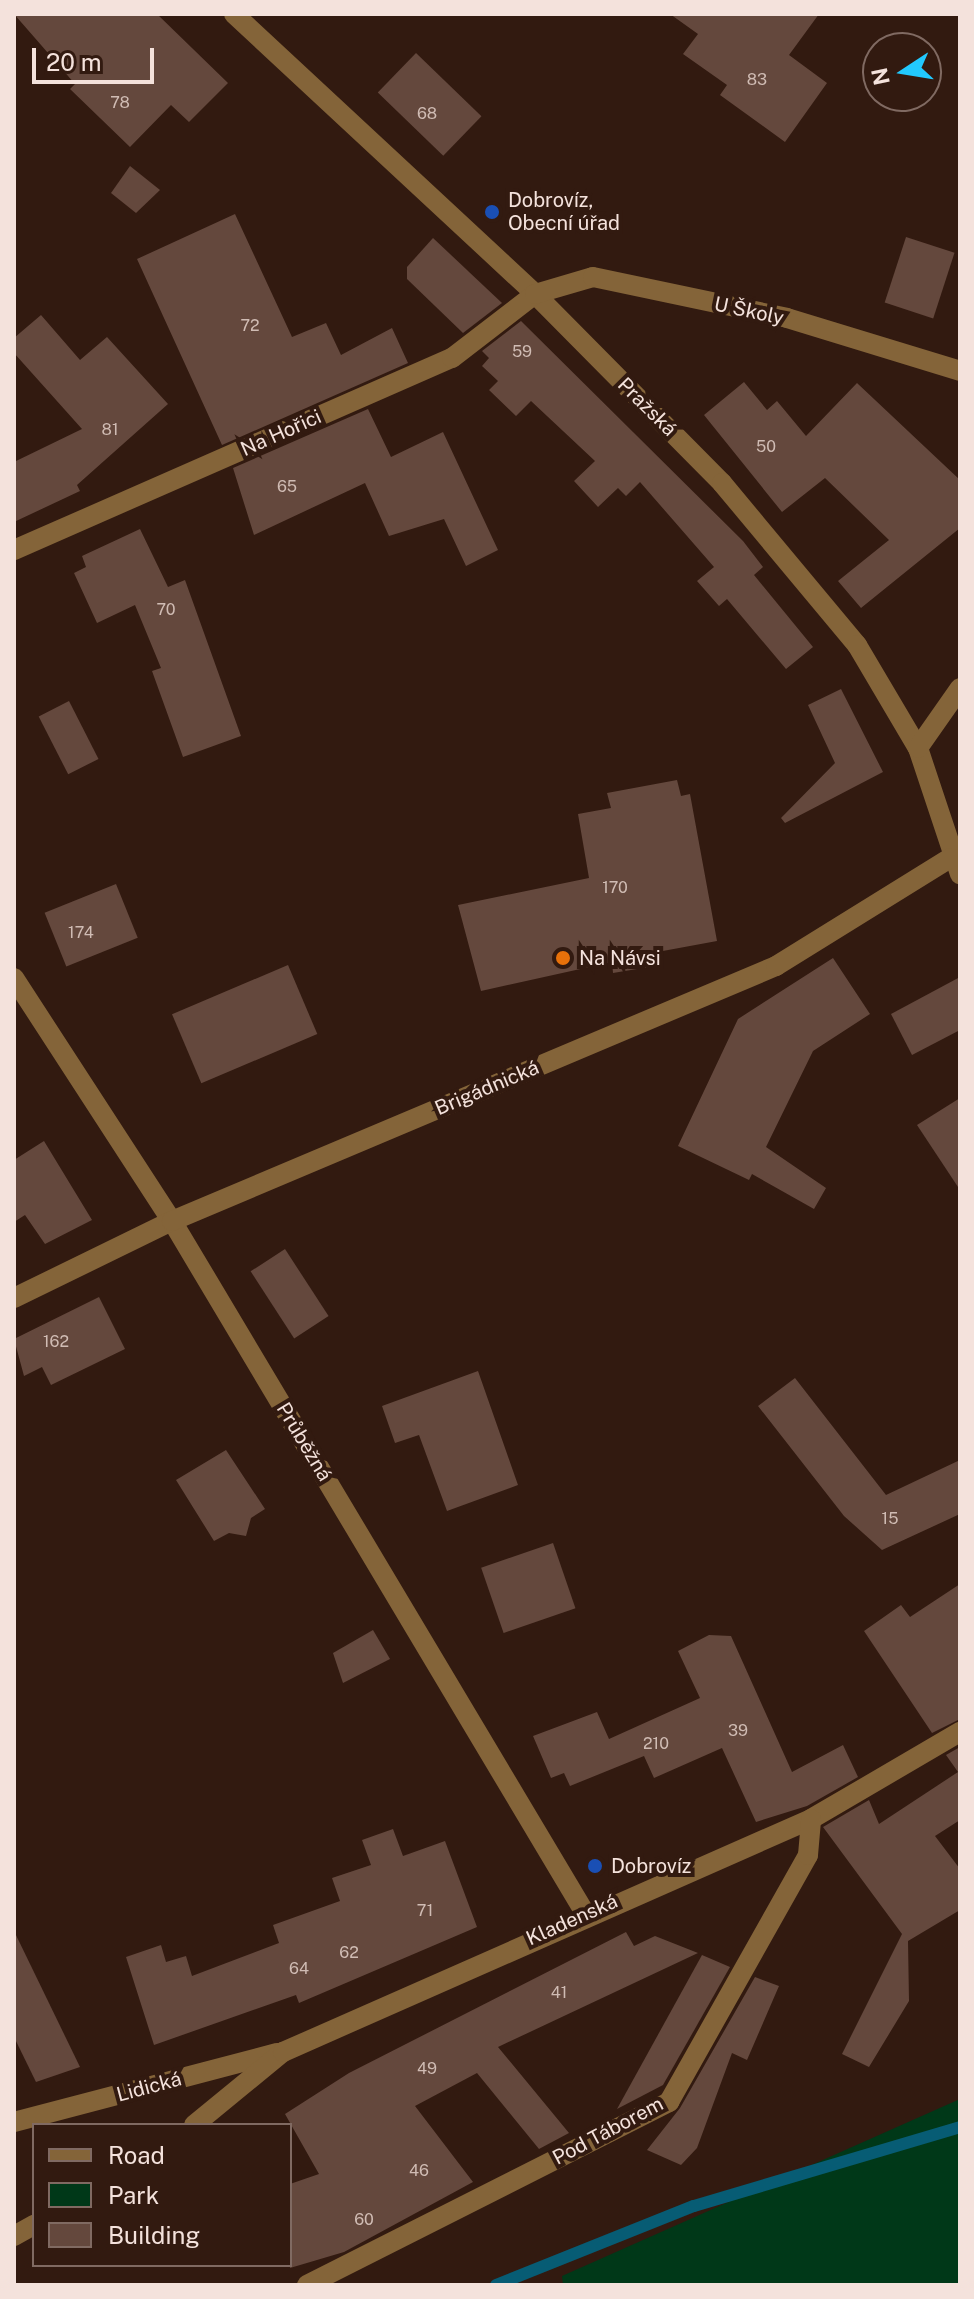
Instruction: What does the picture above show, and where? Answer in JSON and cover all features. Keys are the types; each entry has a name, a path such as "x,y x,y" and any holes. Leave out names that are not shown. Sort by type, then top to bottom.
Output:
{"street":[{"name":"Pražská","path":"234,14 535,294 722,483 857,645 918,748 955,866"},
{"name":"U Školy","path":"535,294 593,277 787,318 960,371"},
{"name":"Na Hořici","path":"14,550 452,358 535,294"},
{"path":"918,748 960,688"},
{"name":"Brigádnická","path":"14,1298 172,1221 776,966 955,866"},
{"name":"Průběžná","path":"14,978 172,1221 585,1913"},
{"name":"Kladenská","path":"196,2123 283,2052 585,1913 811,1819 960,1732"},
{"name":"Pod Táborem","path":"307,2285 669,2102 808,1855 811,1819"},
{"name":"Lidická","path":"14,2122 283,2052"},
{"path":"14,2236 32,2226"}],"green space":[{"path":"960,2099 960,2285 563,2285 562,2276"}],"building":[{"path":"14,14 157,14 228,83 189,122 171,105 130,147 70,89 75,84"},
{"path":"670,14 819,14 789,55 827,83 785,142 720,95 727,85 683,54 698,34"},
{"path":"416,53 481,116 443,156 378,93"},
{"path":"130,166 160,190 136,213 111,193"},
{"path":"235,214 292,337 326,323 341,355 392,328 408,363 222,445 137,259"},
{"path":"906,237 955,253 933,318 885,303"},
{"path":"433,238 502,303 463,333 407,279 407,267"},
{"path":"41,315 80,360 107,337 168,404 77,485 80,491 14,522 14,462 82,429 14,353 14,338"},
{"path":"521,321 743,541 763,567 754,575 813,647 786,669 727,599 719,606 697,581 714,567 640,482 626,496 618,488 598,507 574,481 595,461 531,401 516,416 489,390 498,381 482,366 489,358 482,351"},
{"path":"744,382 767,410 777,401 806,436 857,383 960,480 960,528 861,608 838,581 889,540 825,478 782,512 704,415"},
{"path":"368,409 391,457 443,432 498,550 466,566 444,519 389,536 365,483 254,535 233,468"},
{"path":"140,529 168,587 185,580 241,736 183,757 152,671 161,668 135,605 97,623 74,573 86,567 82,556"},
{"path":"841,689 883,772 785,823 781,818 835,763 808,705"},
{"path":"69,701 99,759 68,774 39,716"},
{"path":"677,780 681,796 690,794 717,941 652,953 655,966 613,973 612,962 481,991 458,905 589,878 578,814 611,808 607,793"},
{"path":"116,884 138,938 66,967 45,913"},
{"path":"833,958 870,1014 813,1051 766,1147 826,1188 814,1209 752,1174 749,1180 678,1146 738,1019"},
{"path":"288,965 317,1034 201,1083 172,1014"},
{"path":"960,977 960,1030 912,1055 891,1014"},
{"path":"960,1098 960,1190 917,1125"},
{"path":"44,1141 92,1220 45,1244 25,1215 14,1222 14,1160"},
{"path":"285,1249 329,1316 294,1338 251,1271"},
{"path":"99,1297 125,1349 51,1385 42,1367 24,1376 14,1339"},
{"path":"478,1371 518,1485 447,1511 419,1435 395,1443 382,1406"},
{"path":"795,1378 886,1495 960,1460 960,1514 882,1550 844,1516 758,1406"},
{"path":"226,1450 265,1509 251,1518 246,1536 229,1533 214,1541 176,1480"},
{"path":"553,1543 575,1608 504,1633 481,1568"},
{"path":"960,1584 960,1719 932,1733 864,1631 901,1605 910,1617"},
{"path":"373,1630 390,1659 343,1683 333,1653"},
{"path":"709,1635 731,1636 792,1772 843,1745 858,1777 807,1806 756,1822 722,1748 654,1778 644,1756 570,1786 564,1773 551,1778 533,1736 597,1712 609,1739 700,1698 678,1651"},
{"path":"960,1747 960,1820 935,1836 960,1869 960,1910 908,1941 909,2001 869,2067 842,2054 902,1934 823,1827 869,1800 879,1824 958,1772 946,1755"},
{"path":"393,1829 403,1856 445,1841 477,1927 299,2003 296,1995 154,2045 126,1957 161,1945 166,1962 186,1956 192,1976 279,1943 273,1925 340,1901 332,1878 371,1865 362,1840"},
{"path":"14,1931 80,2067 36,2082 14,2037"},
{"path":"626,1932 634,1946 655,1936 698,1953 498,2047 569,2133 539,2149 477,2073 415,2106 473,2182 344,2252 290,2268 292,2183 319,2174 285,2114 349,2073"},
{"path":"702,1955 730,1967 663,2085 617,2109"},
{"path":"755,1977 779,1986 747,2060 732,2053 697,2148 681,2165 647,2150 680,2108"}],"waterway":[{"path":"496,2285 694,2206 960,2127"}],"place":[{"name":"Dobrovíz, Obecní úřad","path":"492,212"},
{"name":"Na Návsi","path":"563,958"},
{"name":"Dobrovíz","path":"595,1866"}]}
